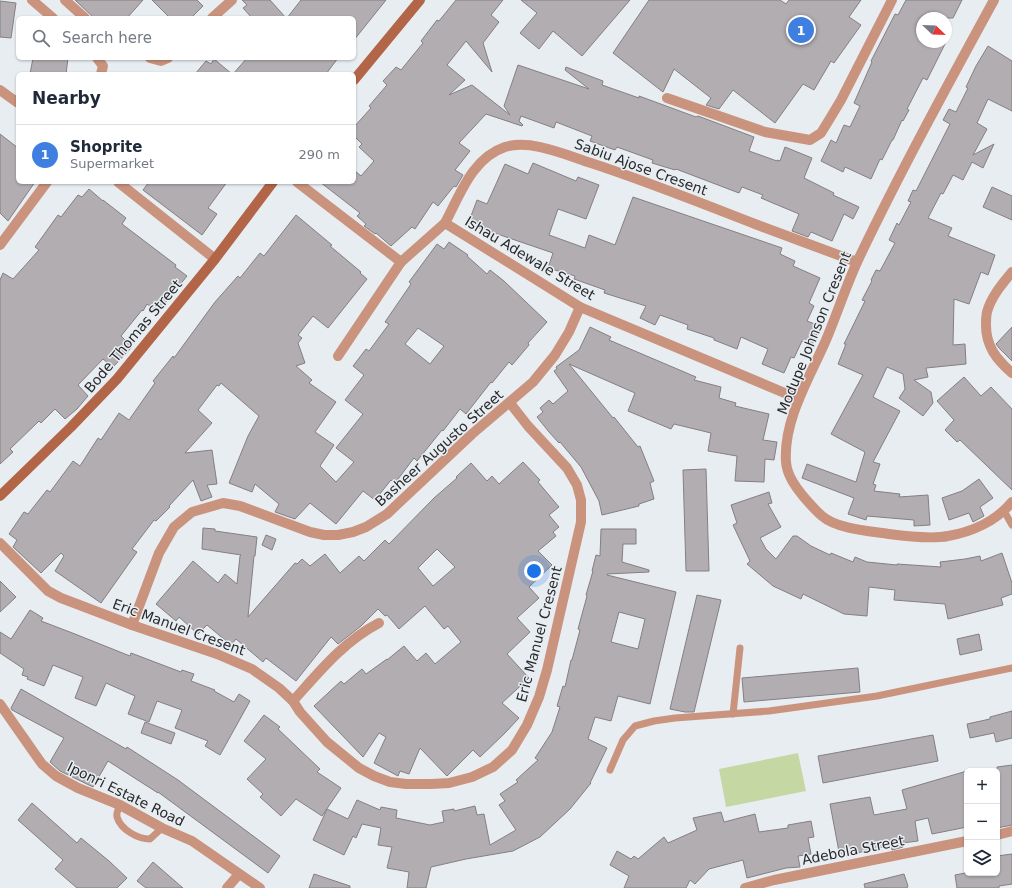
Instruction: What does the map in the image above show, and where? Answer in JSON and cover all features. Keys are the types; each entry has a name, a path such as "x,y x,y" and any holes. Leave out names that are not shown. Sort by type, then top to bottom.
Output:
{"main road":[{"path":"356,78 420,0"},
{"name":"Bode Thomas Street","path":"0,496 118,379 215,260 272,184"}],"street":[{"path":"32,0 51,16"},
{"path":"65,0 83,16"},
{"path":"214,16 232,0"},
{"path":"667,98 765,132 810,140 820,133 833,113 892,0"},
{"name":"Modupe Johnson Cresent","path":"994,0 917,144 858,262 799,399 788,437 786,463 794,484 810,505 823,517 837,524 868,531 905,536 946,536 988,523 1004,511 1012,502"},
{"path":"98,60 102,66 101,72"},
{"path":"0,90 16,102"},
{"name":"Sabiu Ajose Cresent","path":"445,223 473,170 481,161 491,153 506,147 518,145 531,146 560,153 637,178 858,262"},
{"path":"0,245 46,184"},
{"path":"120,184 215,260"},
{"path":"300,184 401,262"},
{"name":"Ishau Adewale Street","path":"338,356 401,262 445,223 580,307 799,399"},
{"path":"1012,272 994,297 986,313 986,331 989,345 997,357 1012,373"},
{"name":"Basheer Augusto Street","path":"132,625 159,553 174,527 192,512 223,503 240,506 310,532 324,535 338,536 366,527 387,514 472,434 533,382 555,355 569,332 580,307"},
{"name":"Eric Manuel Cresent","path":"0,543 48,591 61,598 132,625 211,651 245,666 279,688 293,701 300,712 327,742 360,768 374,776 390,782 406,784 449,783 472,777 492,767 512,750 527,726 539,697 547,670 564,594 574,558 581,522 581,500 577,485 567,468 528,426 510,403"},
{"path":"293,701 337,653 364,631 379,624"},
{"name":"Iponri Estate Road","path":"0,704 42,764 56,776 78,788 120,805 162,828 192,841 260,888"},
{"path":"1000,834 1012,831"},
{"name":"Adebola Street","path":"745,888 774,880 964,842"},
{"path":"227,888 239,874"}],"lane":[{"path":"1004,511 1012,525"},
{"path":"733,714 740,648"},
{"path":"610,770 623,740 635,726 674,718 769,711 877,696 1012,668"},
{"path":"120,805 117,813 118,819 127,830 136,837 150,839 162,828"}],"green space":[{"path":"798,753 806,791 726,807 719,769"}],"building":[{"path":"75,0 143,0 129,16 92,16"},
{"path":"152,0 197,0 203,6 193,16 168,16"},
{"path":"242,0 270,0 284,16 250,16 243,8 247,5"},
{"path":"301,0 386,0 356,38 356,16 289,16"},
{"path":"456,0 503,0 491,15 499,22 483,43 492,72 466,41 447,65 465,80 449,95 472,85 510,115 504,106 518,65 589,89 565,70 566,67 603,81 602,85 639,98 639,96 696,117 698,116 754,137 749,151 780,161 785,147 812,158 804,178 834,193 833,195 859,207 853,219 844,214 832,241 811,232 808,237 792,231 799,214 761,198 763,195 742,187 739,193 676,169 675,170 652,163 653,160 617,147 615,150 590,141 592,136 556,122 554,128 521,116 519,121 523,125 522,126 486,114 459,143 470,151 455,170 463,175 456,187 454,186 438,206 433,202 415,229 412,227 391,246 376,233 375,234 364,226 366,224 357,216 360,213 323,184 356,184 356,172 361,176 374,161 359,147 362,144 356,138 356,125 371,108 369,106 387,85 383,81 396,67 401,70 423,43 421,41 437,20 439,21"},
{"path":"521,0 630,0 582,56 553,31 539,49 520,33 537,13"},
{"path":"649,0 780,0 786,4 789,0 861,0 849,17 861,25 834,63 831,61 814,90 803,84 775,123 733,90 719,109 706,105 711,98 674,69 663,92 613,53"},
{"path":"906,0 962,0 953,18 952,12 916,12 916,48 943,48 927,80 923,78 907,109 909,110 903,121 902,120 882,160 880,159 871,179 845,167 843,172 821,161 831,140 836,143 844,125 850,127 860,106 854,103 872,62 871,61 895,14 898,15"},
{"path":"0,1 16,3 11,38 0,37"},
{"path":"988,46 1012,61 1012,111 988,99 977,123 987,129 973,155 994,144 983,168 972,162 963,180 953,175 943,194 941,193 928,218 952,228 948,236 995,255 988,275 981,272 969,304 954,299 953,345 965,344 966,364 926,368 928,377 914,380 931,392 933,403 923,416 899,398 905,389 903,374 887,367 873,397 900,411 873,462 880,464 873,484 876,485 874,491 900,494 899,497 928,495 930,525 914,526 914,520 867,516 866,520 848,514 854,498 802,478 807,464 856,482 865,452 831,434 863,375 838,364 846,344 844,344 865,301 862,300 876,270 880,271 895,243 889,240 897,223 899,225 911,202 908,201 913,190 916,191 950,124 943,120 949,109 956,112 968,88 966,87 976,66"},
{"path":"33,60 68,60 66,72 30,72"},
{"path":"213,60 215,60 230,72 197,72 206,61 211,64"},
{"path":"245,60 336,60 328,72 235,72"},
{"path":"0,134 16,146 16,184 34,184 8,221 0,213"},
{"path":"533,163 576,181 578,177 599,185 586,219 558,209 549,235 585,248 589,235 615,245 633,197 782,248 780,254 795,261 793,266 820,278 809,303 814,306 807,321 820,326 812,345 802,341 794,358 791,357 784,373 762,364 768,349 741,337 737,349 714,340 714,338 687,329 688,325 660,315 655,325 640,318 646,306 604,293 605,290 574,279 575,276 548,268 553,253 468,224 477,200 487,204 505,164 528,174"},
{"path":"148,184 226,184 208,208 217,214 202,235 143,190"},
{"path":"992,187 1012,196 1012,220 983,207"},
{"path":"89,189 126,218 122,224 176,265 175,267 187,276 158,312 147,304 143,311 142,310 121,336 132,347 113,367 103,359 78,385 88,396 77,409 65,419 55,409 41,423 39,421 10,449 13,452 0,464 0,280 3,273 13,279 39,250 35,247 58,215 61,217 78,195 82,197"},
{"path":"296,215 332,245 330,246 361,272 360,273 367,279 328,328 313,316 298,335 302,338 298,343 305,363 296,366 312,380 309,383 336,402 315,432 334,445 320,466 336,482 354,462 336,448 363,414 345,400 364,375 353,366 366,349 369,351 389,324 385,322 411,284 409,282 437,244 444,249 449,242 468,255 467,256 487,274 490,270 504,281 547,322 528,343 529,345 512,365 509,362 492,383 491,382 466,414 460,409 417,461 414,458 395,483 391,480 375,500 363,491 336,524 310,503 295,519 275,512 279,504 255,484 252,492 229,483 248,436 259,416 221,383 219,386 217,385 198,410 212,423 185,453 212,450 217,484 207,485 212,497 201,501 193,480 169,506 170,507 156,521 154,520 132,549 137,552 101,603 55,571 64,556 61,553 41,573 13,547 17,540 9,534 24,512 28,514 47,490 50,492 73,461 80,466 98,438 101,440 119,413 129,420 155,383 153,381 173,356 174,358 215,302 238,276 240,278 260,253 264,256","holes":["418,328 444,346 430,364 405,344"]},
{"path":"590,327 611,337 609,340 696,377 694,380 721,387 719,398 736,403 735,406 769,414 763,440 777,442 774,460 765,459 764,482 735,481 737,456 708,451 711,433 674,424 671,429 628,411 635,393 569,364 638,447 640,446 654,481 650,483 654,499 639,504 639,506 602,515 599,501 581,467 537,417 543,412 540,408 549,400 553,404 568,391 554,371 557,369 556,367 579,350"},
{"path":"1012,327 1012,361 996,344"},
{"path":"964,377 981,396 991,387 1012,409 1012,490 960,440 957,442 945,430 954,420 937,401"},
{"path":"523,462 540,480 538,482 559,507 549,515 559,527 553,532 556,536 538,551 552,565 529,587 539,598 517,618 530,632 507,654 529,678 502,703 519,718 480,757 473,750 447,776 420,748 409,774 400,771 398,776 374,763 386,737 379,733 363,757 314,706 341,681 344,684 362,669 366,674 404,646 417,661 426,653 435,664 461,642 448,626 444,629 425,606 399,629 387,615 385,616 378,609 361,626 338,644 331,637 296,681 266,658 263,662 236,639 231,645 207,625 198,634 179,617 176,621 156,604 193,561 218,583 225,574 237,584 241,555 202,549 203,528 257,537 248,617 295,563 297,564 302,559 310,566 325,554 340,573 359,556 364,561 385,540 389,544 471,463 487,481 492,476 499,484","holes":["437,549 455,567 433,586 418,568"]},
{"path":"706,469 709,571 686,571 683,470"},
{"path":"979,479 993,498 980,507 984,516 973,522 969,513 949,520 942,498 962,491"},
{"path":"769,492 772,503 768,504 781,527 760,538 766,549 776,559 793,536 797,536 811,546 830,555 831,553 853,562 855,557 867,562 941,567 940,562 980,556 981,561 1002,553 1012,583 1012,594 1001,598 1003,605 948,619 945,604 894,600 895,590 869,587 867,616 844,614 803,594 801,599 773,586 747,564 750,561 733,525 737,523 731,505"},
{"path":"601,529 636,529 636,544 623,544 622,562 649,570 649,572 607,575 676,592 650,704 618,696 611,721 595,717 588,739 607,748 591,783 570,809 540,837 513,851 431,867 426,888 407,888 409,872 387,868 392,847 378,845 381,828 362,824 356,838 353,836 344,855 313,840 327,809 348,819 357,800 380,810 381,807 397,810 396,818 430,825 444,822 442,811 454,809 454,811 475,806 477,815 484,814 490,845 516,830 499,805 505,801 500,794 518,782 516,780 538,760 535,758 552,732 560,707 557,706 563,686 565,687 580,630 578,629 596,555 600,556","holes":["619,612 645,619 638,649 611,642"]},
{"path":"266,535 276,539 272,550 262,545"},
{"path":"0,581 16,597 0,612"},
{"path":"697,595 721,600 694,712 685,712 670,709"},
{"path":"30,610 43,618 41,621 130,656 131,653 181,672 182,670 194,674 191,681 215,690 214,691 234,702 239,694 250,701 220,755 205,746 208,741 175,728 182,710 157,701 149,722 128,714 135,696 106,683 96,706 75,698 83,677 53,665 44,686 27,679 28,677 22,675 24,669 0,653 0,632 11,639"},
{"path":"979,634 982,650 960,655 957,639"},
{"path":"858,668 860,692 744,702 742,678"},
{"path":"21,689 126,749 127,747 178,780 280,856 268,873 158,792 108,761 93,787 60,771 50,762 64,738 12,710 11,708"},
{"path":"1012,711 1012,738 996,742 994,733 970,738 967,724 990,719 990,717"},
{"path":"264,715 280,727 278,729 320,769 317,772 341,788 322,816 296,799 281,816 260,797 263,794 247,779 266,759 244,741"},
{"path":"145,722 175,733 171,744 141,733"},
{"path":"933,735 938,761 823,783 818,756"},
{"path":"1012,765 1012,825 1000,827 1000,768 997,767"},
{"path":"964,772 964,828 932,834 928,818 915,821 918,841 902,843 903,847 892,850 891,845 840,857 830,804 870,797 874,815 907,809 902,790"},
{"path":"32,803 77,843 81,838 127,878 117,888 77,888 55,869 63,860 18,820"},
{"path":"721,812 724,822 755,814 759,832 788,828 788,825 811,821 814,837 808,838 811,854 798,856 800,867 786,868 747,878 743,860 709,869 695,884 690,880 686,888 624,888 629,876 610,865 617,851 631,859 634,856 638,859 664,837 668,843 697,830 693,818"},
{"path":"1012,854 1012,884 999,886 999,888 957,888 955,875 964,873 964,876 1000,876 1000,856"},
{"path":"153,862 183,888 146,888 137,881"},
{"path":"314,874 350,886 350,888 309,888"},
{"path":"904,874 908,886 907,888 865,888 864,884"}],"place":[{"name":"Shoprite","path":"801,30"}]}
